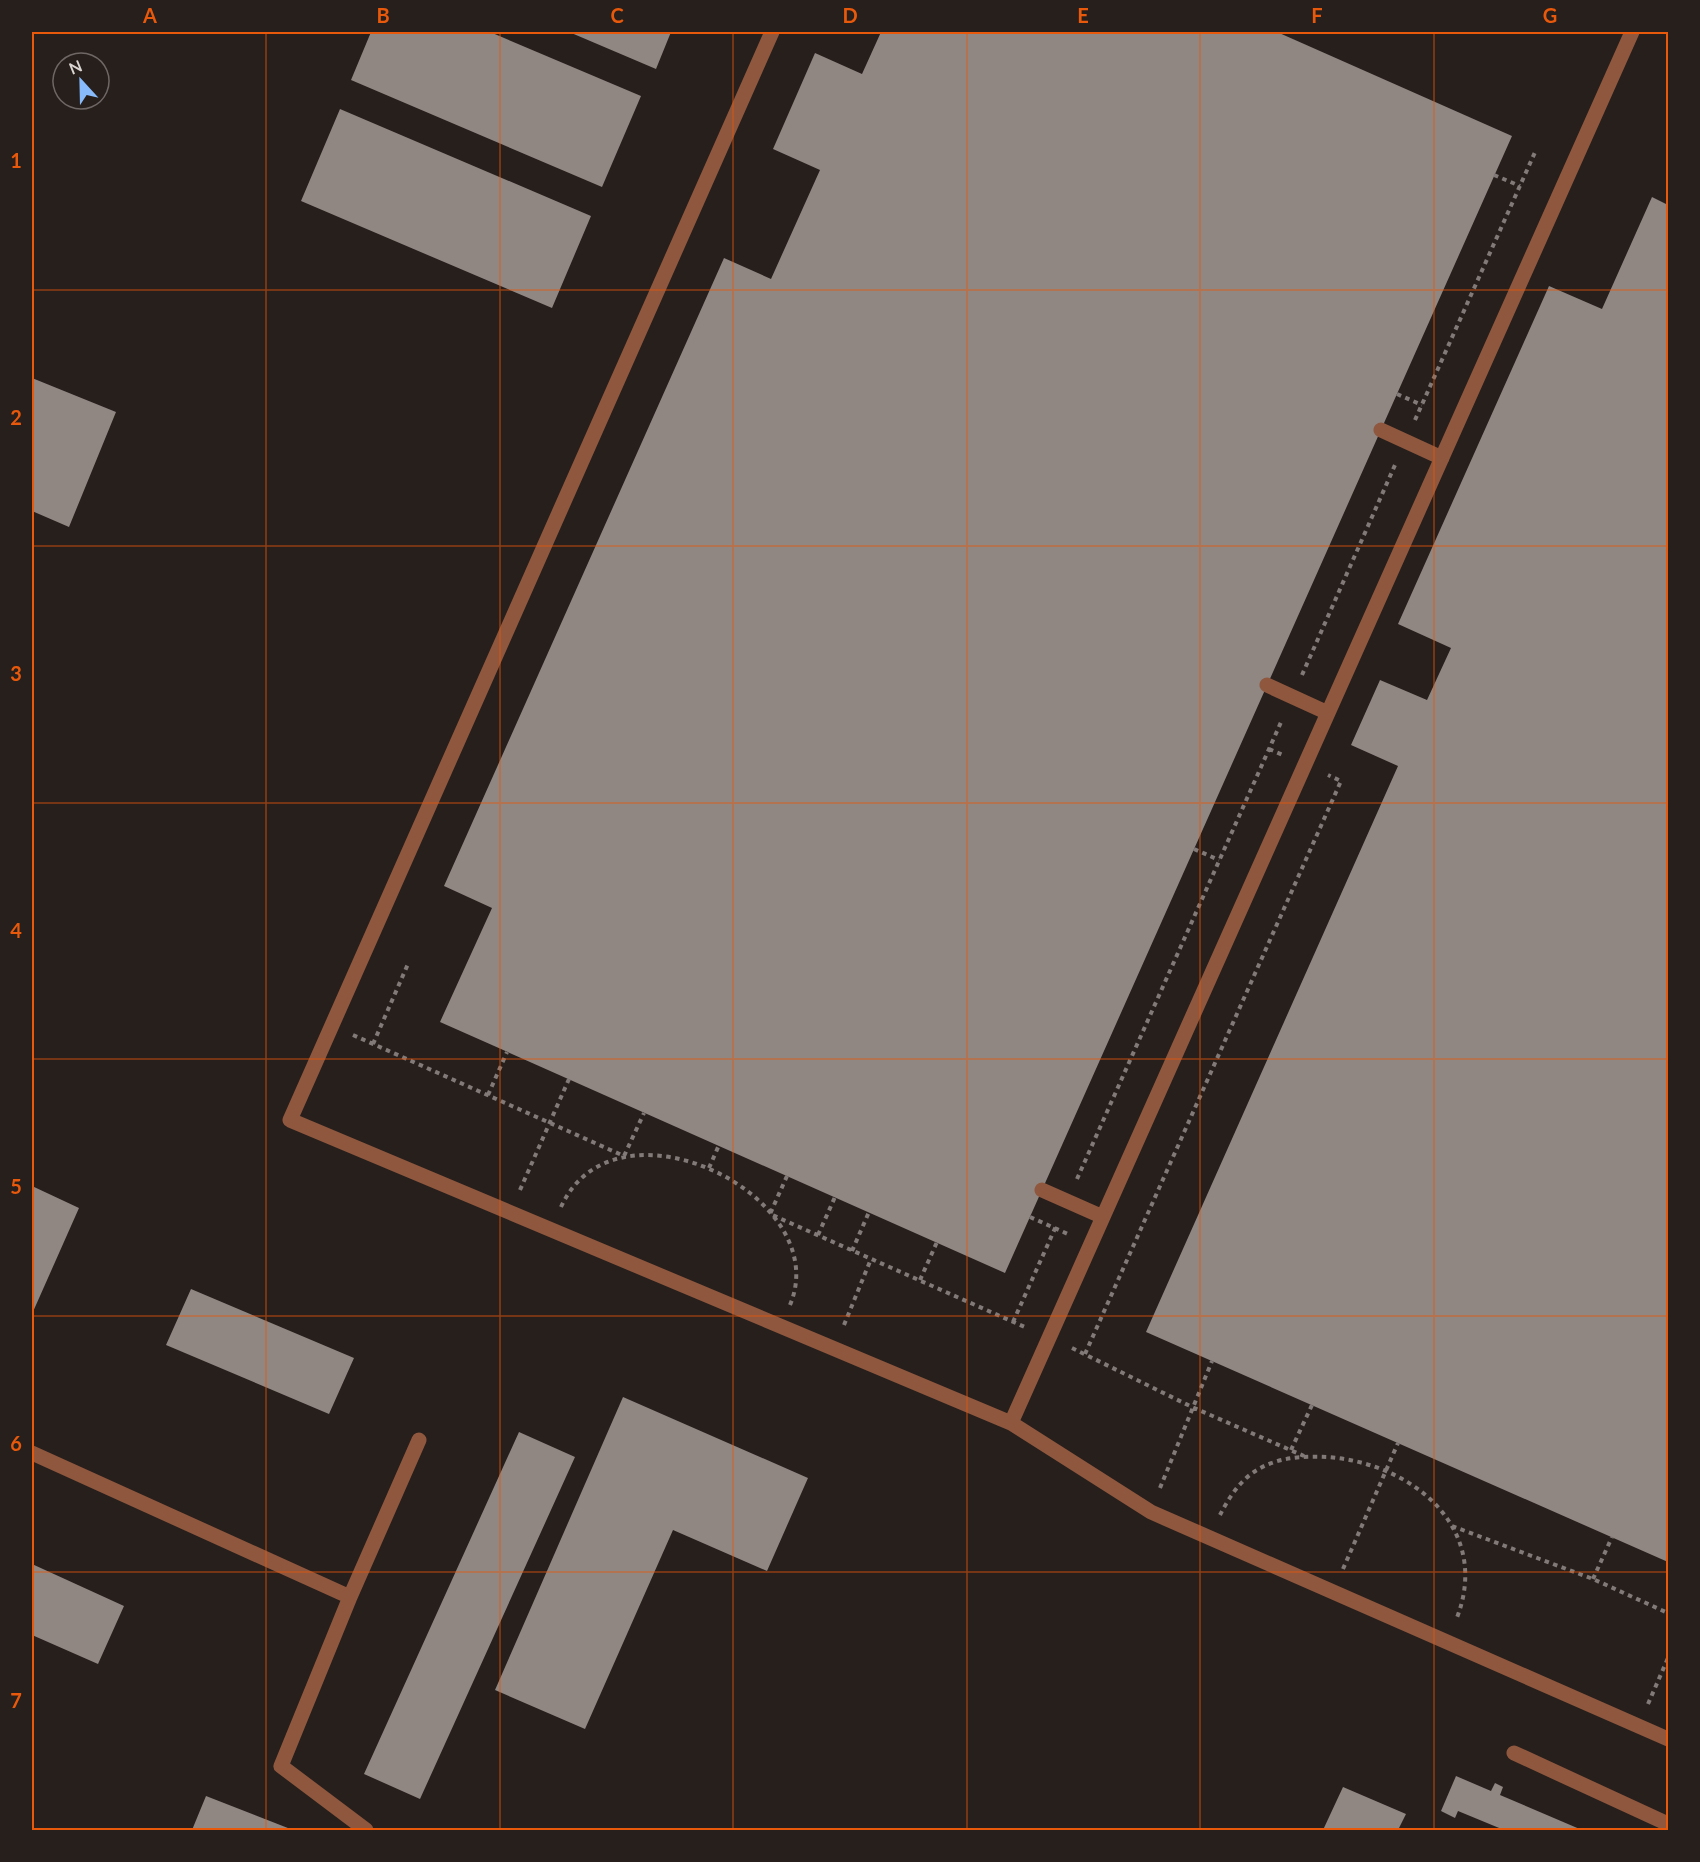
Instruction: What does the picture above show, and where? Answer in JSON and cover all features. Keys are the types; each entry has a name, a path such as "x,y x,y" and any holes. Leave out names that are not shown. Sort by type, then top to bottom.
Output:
{"lane":[{"path":"772,32 290,1120 1011,1423 1151,1512 1668,1739"},
{"path":"1011,1423 1632,32"},
{"path":"1381,430 1442,458"},
{"path":"1267,686 1328,713"},
{"path":"1042,1190 1103,1217"},
{"path":"366,1830 281,1766 350,1597 420,1440"},
{"path":"32,1453 350,1597"},
{"path":"1514,1754 1668,1824"}],"path":[{"path":"1013,1322 1536,150"},
{"path":"1494,175 1520,186"},
{"path":"1397,394 1422,405"},
{"path":"1085,1354 1341,781"},
{"path":"1194,849 1219,860"},
{"path":"373,1044 408,964"},
{"path":"332,1026 624,1156 675,1158 709,1168 741,1186 759,1200 788,1236 796,1258 798,1287 780,1326"},
{"path":"488,1095 507,1052"},
{"path":"510,1212 569,1079"},
{"path":"551,1229 569,1189 584,1173 624,1156 644,1113"},
{"path":"709,1168 719,1145"},
{"path":"770,1214 787,1176"},
{"path":"818,1235 835,1197"},
{"path":"852,1251 869,1212"},
{"path":"1030,1217 1091,1244"},
{"path":"920,1280 937,1242"},
{"path":"834,1349 871,1259"},
{"path":"1151,1512 1212,1361"},
{"path":"1291,1450 1312,1405"},
{"path":"1333,1592 1398,1443"},
{"path":"1209,1538 1230,1495 1256,1470 1304,1456 1359,1461 1386,1470 1416,1486 1436,1502 1452,1525 1464,1554 1467,1578 1463,1602 1447,1642"},
{"path":"1452,1525 1593,1579 1668,1613"},
{"path":"1593,1579 1611,1537"},
{"path":"1638,1725 1668,1658"}],"building":[{"path":"371,32 490,32 641,96 602,187 351,80"},
{"path":"569,32 671,32 656,69"},
{"path":"881,32 1277,32 1512,136 1005,1273 440,1022 492,908 444,886 724,258 771,279 820,170 773,149 815,53 862,74"},
{"path":"340,109 591,216 552,308 301,201"},
{"path":"1652,197 1668,205 1668,1562 1146,1332 1398,766 1351,745 1380,680 1427,700 1451,648 1398,624 1549,286 1602,309"},
{"path":"32,378 116,412 69,527 32,511"},
{"path":"32,1186 79,1208 32,1314"},
{"path":"191,1289 354,1358 329,1414 166,1345"},
{"path":"623,1397 808,1478 767,1571 673,1530 585,1729 495,1690"},
{"path":"519,1432 575,1457 420,1799 364,1774"},
{"path":"32,1564 124,1606 98,1664 32,1635"},
{"path":"1456,1776 1491,1791 1495,1783 1503,1787 1500,1795 1582,1830 1504,1830 1458,1811 1455,1818 1441,1811"},
{"path":"1343,1787 1406,1814 1398,1830 1323,1830"},
{"path":"206,1796 293,1830 192,1830"}]}
